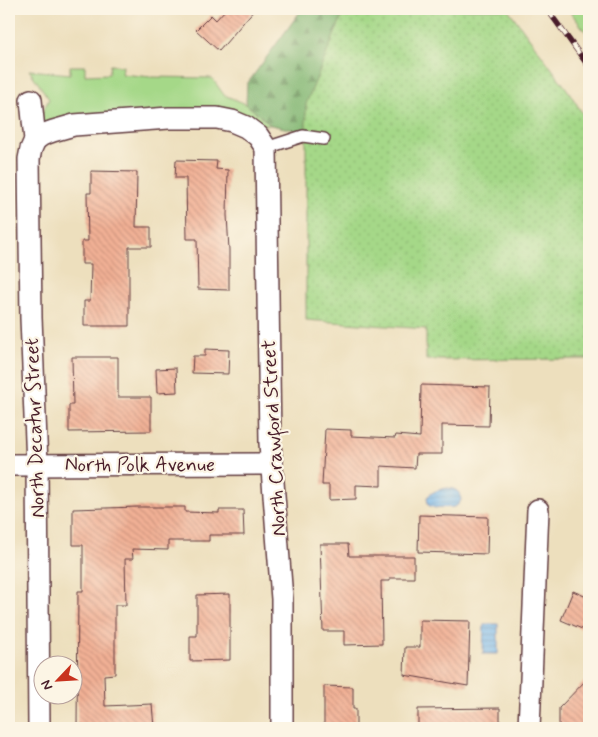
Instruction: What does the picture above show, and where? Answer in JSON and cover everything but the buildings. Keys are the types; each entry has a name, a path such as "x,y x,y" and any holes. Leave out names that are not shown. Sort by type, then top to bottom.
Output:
{"street":[{"name":"North Decatur Street","path":"32,100 35,140 29,159 31,318 37,465 39,728"},
{"path":"35,140 53,130 74,125 169,118 217,118 232,121 246,127 258,136 266,148"},
{"name":"North Crawford Street","path":"266,148 271,464 282,599 282,728"},
{"name":"North Polk Avenue","path":"9,465 271,464"},
{"path":"529,728 538,510"}],"lane":[{"path":"266,148 303,136 324,139"}],"green space":[{"path":"302,9 456,9 425,103 303,132 271,125 246,104 247,84"},
{"path":"345,9 508,9 569,92 589,124 589,359 426,360 426,329 306,320 306,104"},
{"path":"568,9 589,9 589,36"},
{"path":"110,65 123,66 122,74 151,77 212,78 224,95 246,104 271,125 42,124 41,115 49,99 29,70 70,74 70,66 85,66 85,75 109,74"}],"water":[{"path":"448,488 460,494 461,500 459,504 453,507 435,508 428,505 427,497 429,495"},
{"path":"484,624 498,624 498,654 483,654"}],"railway":[{"path":"547,9 589,67"}]}
